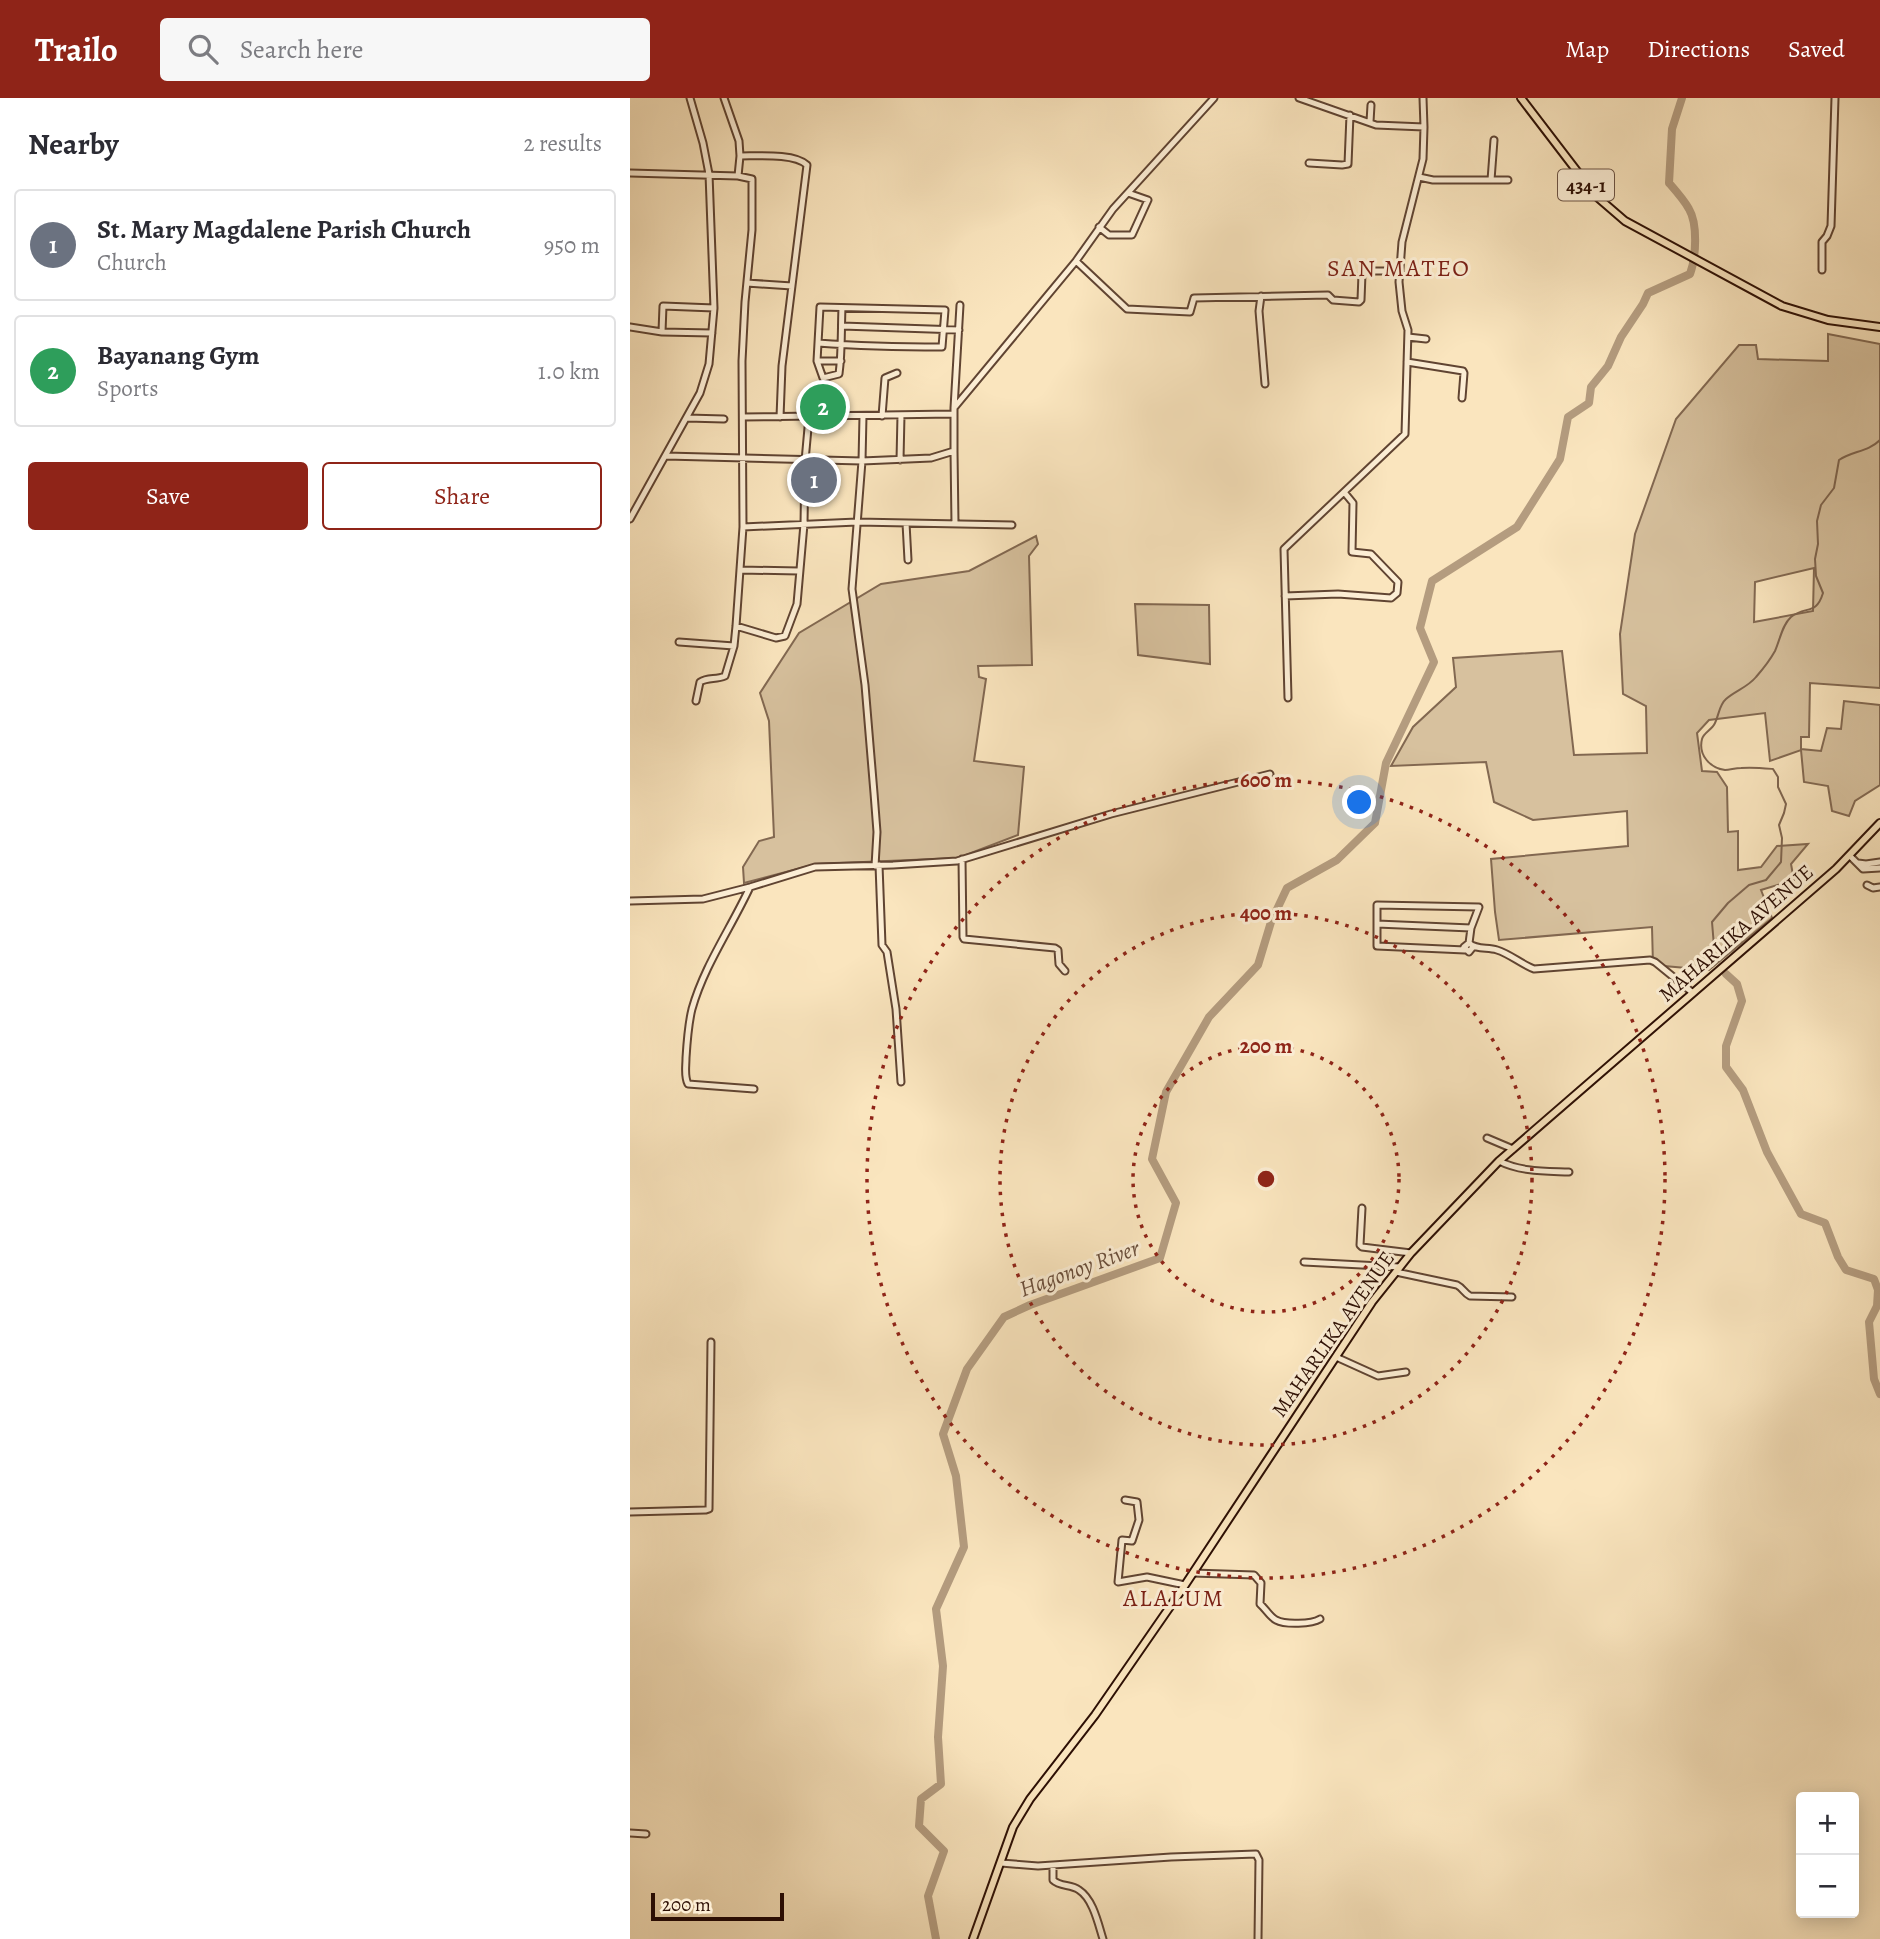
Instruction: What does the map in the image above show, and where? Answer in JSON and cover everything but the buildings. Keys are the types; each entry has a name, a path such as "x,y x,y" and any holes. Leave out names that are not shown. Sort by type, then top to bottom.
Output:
{"main road":[{"name":"434-1","path":"1521,98 1595,196 1625,221 1798,313 1880,327"},
{"name":"MAHARLIKA AVENUE","path":"973,1939 1013,1827 1030,1799 1095,1715 1185,1585 1372,1302 1411,1253 1499,1161 1836,869 1880,823"}],"street":[{"path":"630,519 700,394 709,363 714,308 709,174 690,98"},
{"path":"724,98 738,134 738,176"},
{"path":"743,417 883,416 954,411 1076,261 1099,227 1214,98"},
{"path":"1299,98 1382,125 1424,127"},
{"path":"1288,698 1284,549 1405,434 1408,330 1402,311 1399,282 1402,242 1423,159 1423,98"},
{"path":"1822,270 1822,242 1831,226 1835,98"},
{"path":"1370,122 1371,106"},
{"path":"1309,163 1348,164 1350,116"},
{"path":"1491,180 1494,140"},
{"path":"740,156 801,160 807,165 782,366 780,417"},
{"path":"630,173 709,174 752,179 752,230 742,360 743,527 734,646 725,676 705,678 700,682 696,701"},
{"path":"1419,177 1433,180 1508,180"},
{"path":"1099,227 1109,234 1132,236 1148,200 1128,193"},
{"path":"1076,261 1127,309 1190,312 1194,298 1328,295 1333,300 1359,302 1364,271 1400,271"},
{"path":"747,283 792,286"},
{"path":"1261,296 1259,311 1265,384"},
{"path":"955,524 954,411 960,305"},
{"path":"662,332 663,306 714,308"},
{"path":"818,343 841,345 942,347 945,310 820,307 818,343 817,361 823,377 839,374 841,361 841,345 842,326 842,308"},
{"path":"842,326 959,330"},
{"path":"630,327 662,332 712,333"},
{"path":"1408,337 1426,339"},
{"path":"817,361 841,361"},
{"path":"1407,362 1463,371 1462,398"},
{"path":"883,416 885,378 897,373"},
{"path":"900,460 901,415"},
{"path":"863,416 852,589 865,685 873,779 882,945 887,952 896,1009 901,1082"},
{"path":"736,626 776,638 785,636 797,604 809,417"},
{"path":"687,418 724,419"},
{"path":"666,456 862,461 931,458 954,451"},
{"path":"1285,596 1338,594 1391,598 1397,593 1398,582 1371,554 1352,552 1353,503 1344,492"},
{"path":"743,527 857,522 1012,525"},
{"path":"906,523 908,560"},
{"path":"740,570 799,571"},
{"path":"679,642 734,646"},
{"path":"630,901 703,899 815,867 877,866 962,859 1111,814 1270,774"},
{"path":"1850,856 1861,868 1880,868"},
{"path":"962,859 964,939 1055,948 1058,950 1059,964 1065,971"},
{"path":"1858,863 1880,862"},
{"path":"1867,885 1880,887"},
{"path":"750,887 716,952 696,998 688,1037 685,1078 688,1084 754,1089"},
{"path":"1471,945 1471,928 1479,907 1378,904 1377,946 1465,950 1465,945 1471,945 1494,949 1534,969 1650,960 1693,993"},
{"path":"1377,924 1471,928"},
{"path":"1487,1139 1513,1149"},
{"path":"1499,1161 1510,1167 1569,1172"},
{"path":"1362,1208 1362,1247 1411,1253"},
{"path":"1304,1262 1398,1269 1457,1285 1469,1296 1512,1297"},
{"path":"630,1512 709,1509 711,1342"},
{"path":"1336,1357 1378,1376 1406,1372"},
{"path":"1125,1500 1137,1502 1139,1520 1132,1541 1122,1540 1118,1582 1147,1577 1185,1585"},
{"path":"1193,1573 1254,1575 1261,1583 1260,1604 1276,1620 1304,1623 1320,1619"},
{"path":"630,1833 646,1834"},
{"path":"1001,1863 1038,1866 1256,1854 1259,1860 1258,1939"},
{"path":"1052,1865 1053,1880 1057,1884 1077,1888 1090,1901 1103,1939"}],"shaded area":[{"path":"1828,334 1880,344 1880,688 1810,683 1809,737 1801,737 1801,749 1821,751 1827,728 1841,729 1844,701 1880,705 1880,785 1855,801 1849,816 1832,811 1828,786 1804,782 1801,750 1770,761 1765,713 1709,720 1697,733 1702,771 1717,772 1727,787 1728,832 1738,831 1738,870 1761,867 1777,846 1808,844 1791,864 1794,880 1761,890 1772,918 1709,970 1653,965 1652,927 1499,940 1491,859 1628,846 1627,811 1533,820 1494,802 1486,762 1391,766 1413,727 1456,687 1453,658 1562,651 1574,755 1647,753 1646,706 1623,694 1620,634 1635,534 1676,419 1739,345 1756,345 1758,359 1828,361","holes":["1814,568 1813,611 1754,622 1755,582"]},
{"path":"1036,536 1038,544 1029,556 1032,665 978,666 979,677 986,679 974,761 1024,767 1018,835 958,858 816,864 744,883 743,867 759,841 774,837 769,721 760,693 799,633 881,584 969,571"},
{"path":"1135,604 1209,605 1210,664 1138,655"}],"waterway":[{"name":"Hagonoy River","path":"936,1939 928,1896 944,1851 919,1826 921,1799 941,1784 938,1737 943,1666 936,1609 964,1547 956,1476 943,1434 967,1369 1004,1317 1160,1258 1176,1203 1152,1159 1166,1092 1209,1017 1258,965 1271,922 1287,888 1337,860 1375,823 1386,763 1434,662 1420,628 1432,581 1517,527 1560,459 1568,417 1589,403 1591,387 1608,366 1621,337 1648,293 1690,274 1695,250 1694,223 1687,206 1669,183 1672,129 1682,98"},
{"path":"1713,960 1712,922 1728,903 1749,885 1766,880 1781,862 1782,838 1779,825 1786,804 1773,769 1720,769 1706,760 1701,745 1702,739 1714,725 1724,701 1753,680 1766,664 1775,651 1788,620 1796,613 1814,608 1820,600 1823,593 1816,576 1815,559 1818,544 1817,521 1821,505 1834,488 1839,460 1880,440"},
{"path":"1726,974 1737,984 1742,1001 1726,1046 1726,1067 1743,1090 1767,1152 1801,1214 1825,1223 1846,1270 1874,1279 1878,1290 1877,1306 1869,1322 1874,1379 1880,1394"}],"place":[{"name":"Bayanang Gym","path":"823,407"},
{"name":"St. Mary Magdalene Parish Church","path":"814,480"}],"district":[{"name":"SAN MATEO","path":"1399,268"},
{"name":"ALALUM","path":"1174,1598"}]}
